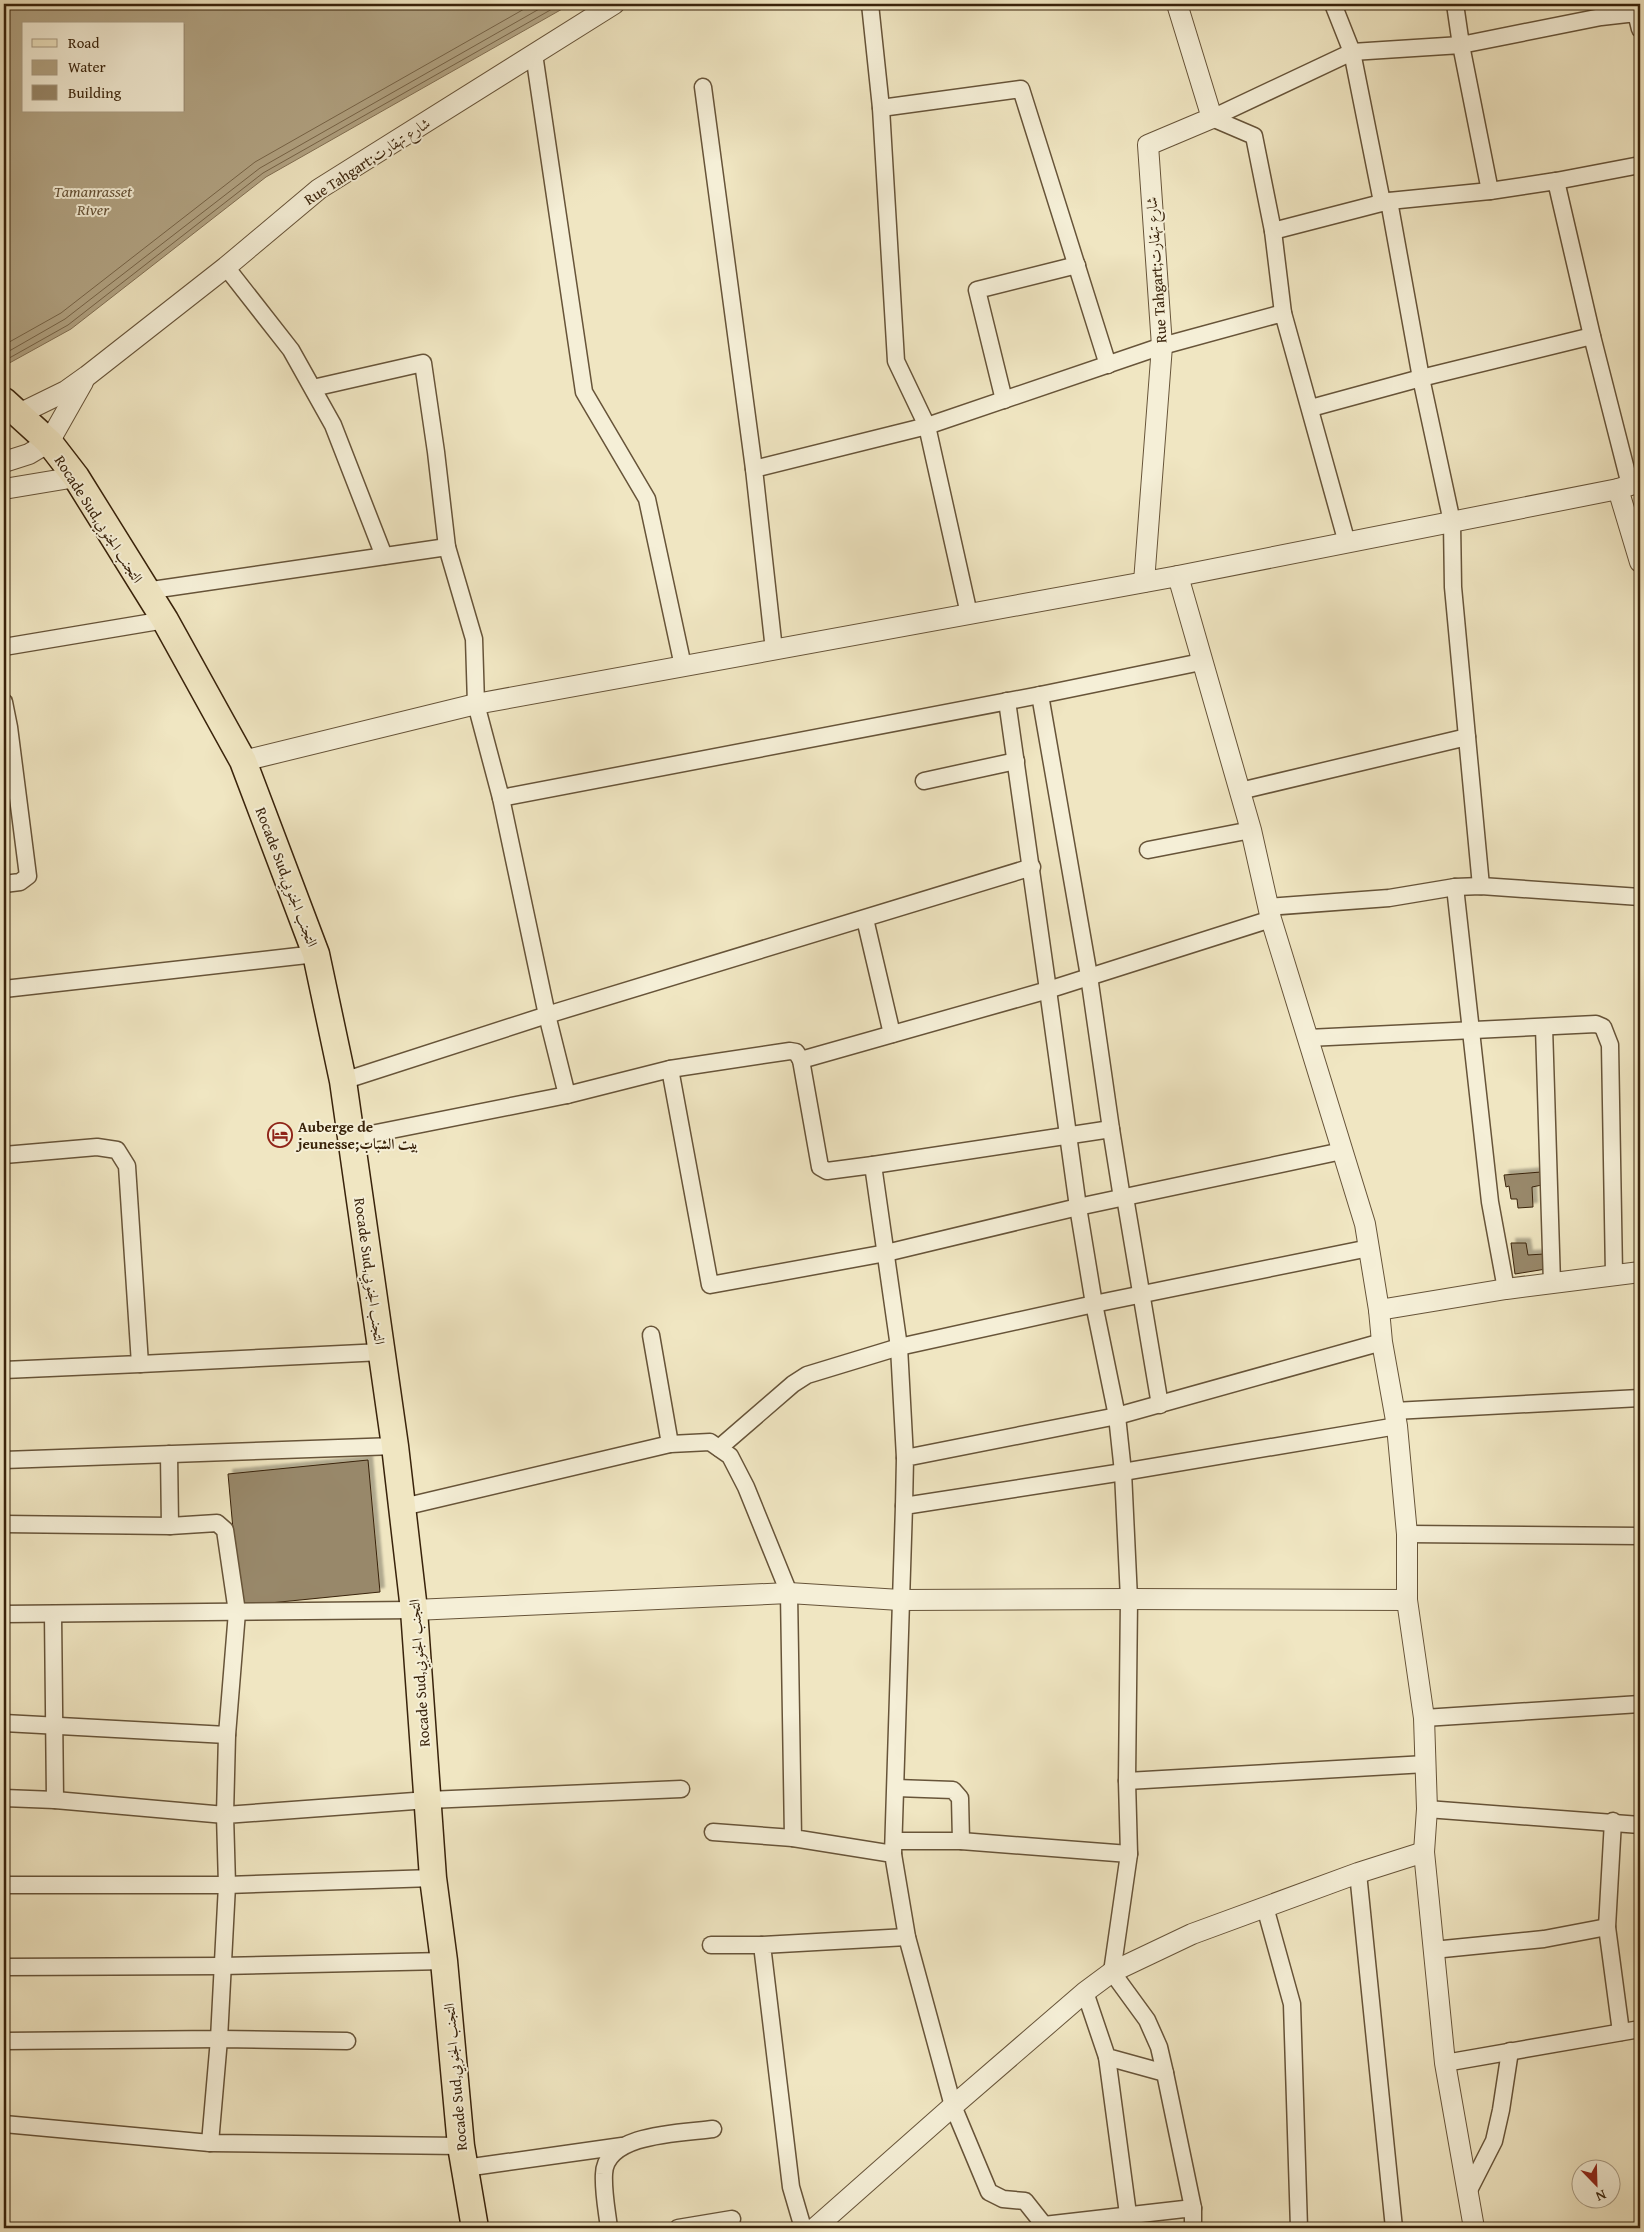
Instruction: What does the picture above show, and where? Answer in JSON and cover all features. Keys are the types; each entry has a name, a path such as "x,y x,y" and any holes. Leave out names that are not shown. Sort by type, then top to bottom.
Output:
{"main road":[{"name":"Rocade Sud,التجنب الجنوبي","path":"12,408 48,442 76,477 145,591 165,620 243,762 316,954 343,1081 403,1508 414,1610 433,1878 444,1961 463,2157 475,2228"}],"street":[{"name":"Rue Tahgart;شارع تهقارت","path":"12,408 58,395 87,376 226,267 318,189 614,4"},
{"path":"870,4 881,108 896,361 927,426 969,614"},
{"path":"1177,4 1212,118 1254,136 1274,231 1283,313 1347,542"},
{"path":"1333,4 1352,52 1452,522 1453,587 1466,737 1482,886"},
{"path":"1455,4 1461,45 1490,191"},
{"path":"1212,118 1352,52 1461,45 1600,11 1639,18"},
{"path":"534,54 584,392 648,499 683,666"},
{"path":"703,87 754,469 774,650"},
{"path":"881,108 1021,89 1108,365"},
{"name":"Rue Tahgart;شارع تهقارت","path":"1144,582 1162,346 1148,145 1212,118"},
{"path":"1274,231 1385,201 1490,191 1640,165"},
{"path":"1556,181 1629,485 1640,562"},
{"path":"1004,400 977,290 1077,265"},
{"path":"226,267 291,350 313,388 333,425 384,556"},
{"path":"754,469 927,426 1162,346 1283,313"},
{"path":"1311,408 1421,378 1592,336"},
{"path":"313,388 423,363 447,547 474,639 476,704 501,798 547,1015 567,1095"},
{"name":"Rue Tahgart;شارع تهقارت","path":"4,462 29,454 48,442 87,376"},
{"path":"4,489 76,477"},
{"path":"243,762 476,704 1178,576 1629,485"},
{"path":"145,591 447,547"},
{"path":"1178,576 1201,662 1251,830 1270,913 1365,1224 1379,1310 1382,1342 1396,1418 1407,1534 1407,1600 1424,1718 1427,1809 1424,1852 1445,2063 1474,2228"},
{"path":"4,647 165,620"},
{"path":"501,798 1040,695 1201,662"},
{"path":"1040,695 1089,976 1111,1129 1142,1295 1160,1405"},
{"path":"1007,701 1032,867 1078,1207 1094,1304 1117,1416 1123,1472 1129,1599 1127,1781 1129,1854 1112,1972 1147,2020 1159,2047 1193,2208 1193,2228"},
{"path":"4,702 28,876 20,882 4,884"},
{"path":"1240,792 1466,737"},
{"path":"924,781 1016,761"},
{"path":"1148,850 1251,830"},
{"path":"343,1081 547,1015 1032,867"},
{"path":"800,1060 1048,990 1270,913 1389,898 1455,887 1482,886 1640,897"},
{"path":"1455,887 1490,1202 1506,1289"},
{"path":"865,919 892,1034"},
{"path":"4,989 316,954"},
{"path":"1308,1038 1596,1024 1603,1027 1610,1045 1614,1274"},
{"path":"1544,1027 1552,1282"},
{"path":"351,1138 567,1095 670,1069 790,1051 796,1052 800,1060 820,1167 827,1171 1111,1129"},
{"path":"670,1069 710,1284 886,1253 1078,1207 1342,1151"},
{"path":"4,1155 97,1147 117,1150 127,1166 140,1364"},
{"path":"873,1165 899,1347 905,1458 893,1848 907,1936 953,2106 989,2192 1003,2199 1025,2201 1035,2210 1044,2226 1128,2214 1193,2208"},
{"path":"719,1448 793,1384 807,1375 899,1347 1094,1304 1369,1248"},
{"path":"1379,1310 1552,1282 1640,1272"},
{"path":"651,1335 670,1444"},
{"path":"905,1458 1117,1416 1382,1342"},
{"path":"4,1370 382,1352"},
{"path":"904,1506 1123,1472 1396,1418 1640,1398"},
{"path":"403,1508 670,1444 710,1442 730,1456 746,1487 789,1593 793,1838"},
{"path":"4,1460 395,1446"},
{"path":"170,1454 170,1526"},
{"path":"4,1524 170,1526 217,1523 225,1530 237,1612 228,1735 225,1815 226,1885 219,2039 210,2143"},
{"path":"1407,1534 1640,1536"},
{"path":"4,1614 414,1610 789,1593 900,1600 1407,1600"},
{"path":"53,1614 55,1800"},
{"path":"1424,1718 1640,1704"},
{"path":"4,1723 228,1735"},
{"path":"1127,1781 1426,1764"},
{"path":"896,1788 953,1790 960,1798 961,1841"},
{"path":"4,1798 55,1800 225,1815 428,1800 681,1789"},
{"path":"1427,1809 1640,1824"},
{"path":"1614,1821 1607,1927 1621,2032"},
{"path":"713,1832 893,1848 961,1841 1129,1854"},
{"path":"823,2225 953,2106 1085,1992 1112,1972 1192,1934 1358,1873 1424,1852"},
{"path":"1358,1873 1394,2228"},
{"path":"4,1885 226,1885 433,1878"},
{"path":"1265,1907 1292,2004 1299,2228"},
{"path":"1433,1950 1544,1939 1607,1927"},
{"path":"711,1945 762,1945 907,1936"},
{"path":"762,1945 791,2187 803,2228"},
{"path":"4,1967 221,1966 444,1961"},
{"path":"1085,1992 1107,2057 1128,2214"},
{"path":"1445,2063 1640,2029"},
{"path":"4,2041 219,2039 346,2041"},
{"path":"1468,2192 1494,2141 1510,2051"},
{"path":"1107,2057 1165,2073"},
{"path":"4,2124 210,2143 463,2157 622,2146 640,2139 712,2129"},
{"path":"609,2228 603,2173 608,2159 622,2146"},
{"path":"678,2228 732,2219"}],"water":[{"name":"Tamanrasset River","path":"4,4 571,4 266,177 71,329 4,366"}],"building":[{"path":"1541,1172 1542,1185 1532,1187 1533,1207 1518,1208 1517,1199 1511,1199 1509,1186 1506,1187 1504,1175"},
{"path":"1511,1243 1526,1243 1528,1255 1544,1254 1546,1269 1515,1274"},
{"path":"368,1460 380,1592 240,1606 228,1474"}],"place":[{"name":"Auberge de jeunesse;بيت الشباب","path":"280,1135"}]}
